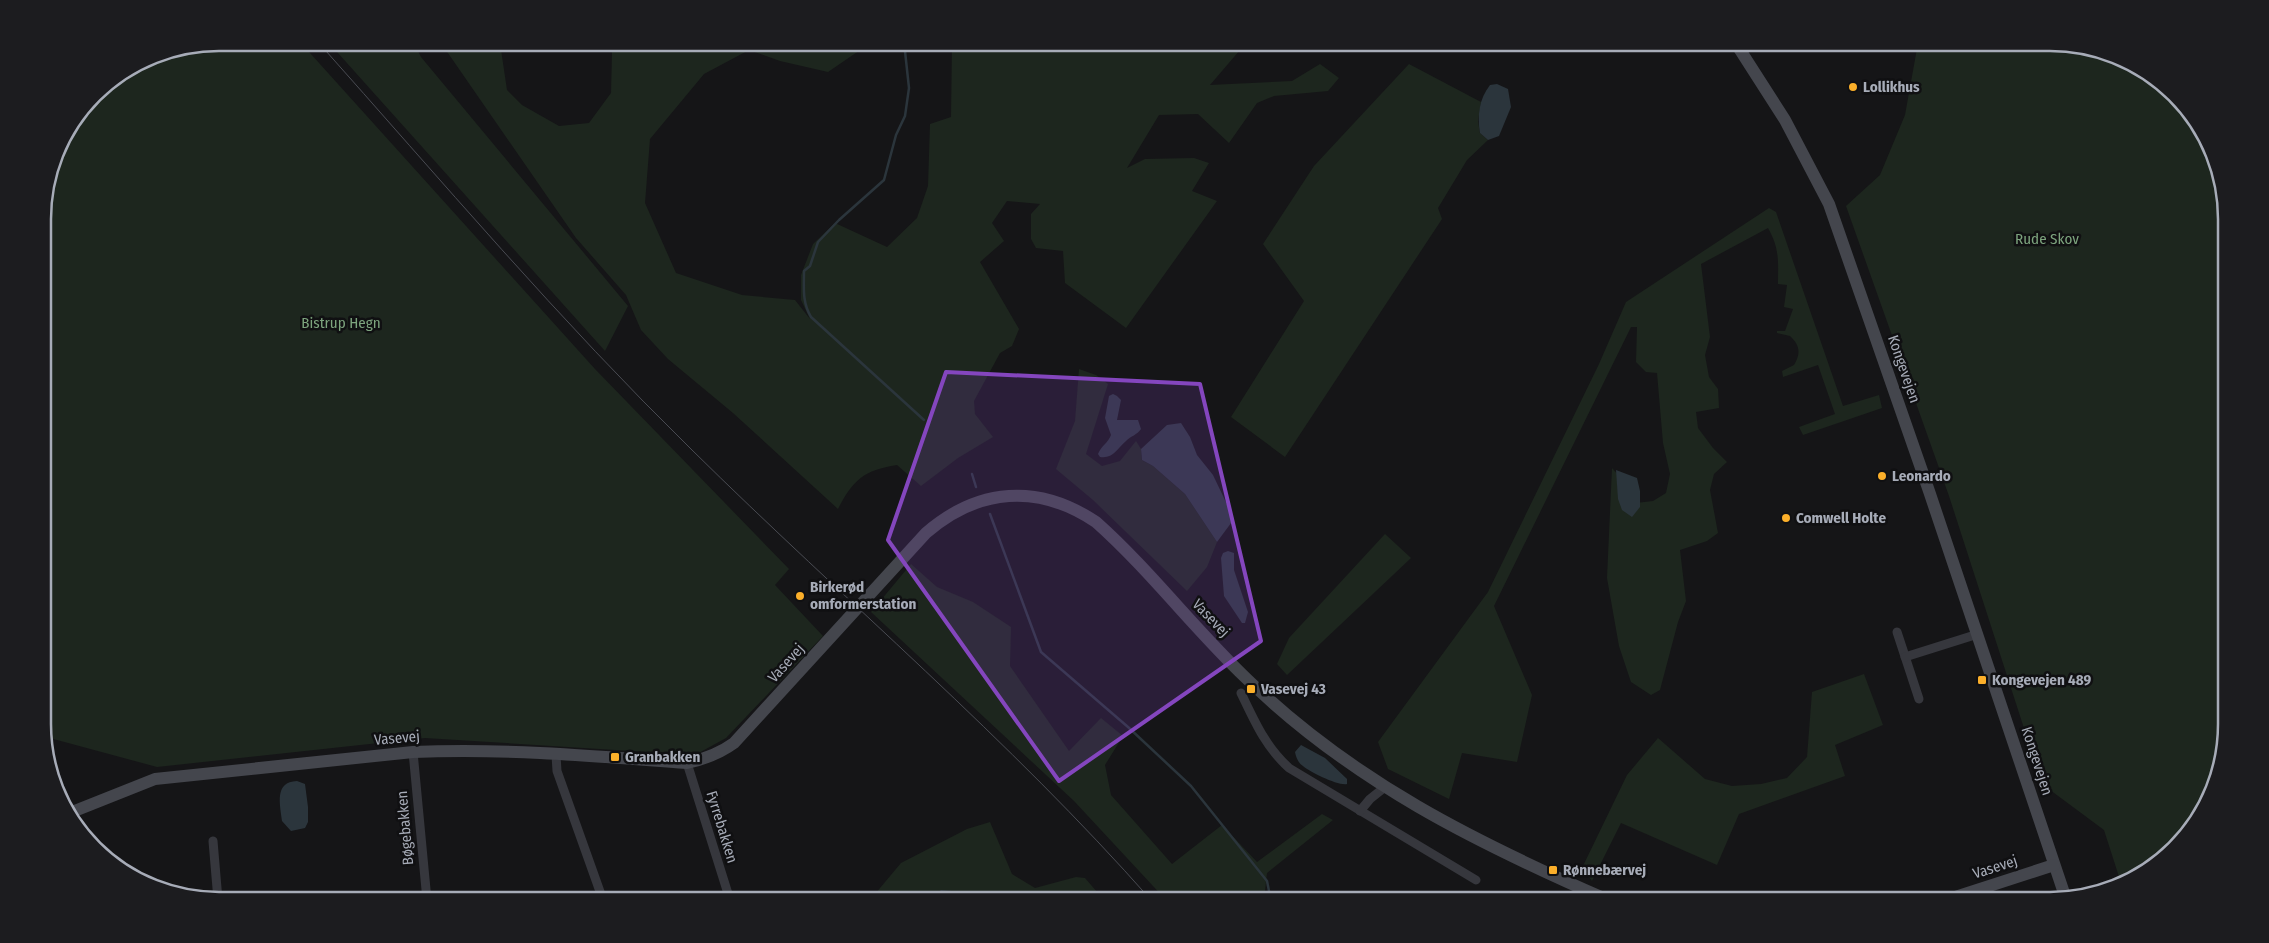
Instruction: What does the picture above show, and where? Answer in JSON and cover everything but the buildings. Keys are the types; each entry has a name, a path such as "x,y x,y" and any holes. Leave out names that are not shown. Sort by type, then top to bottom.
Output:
{"street":[{"name":"Kongevejen","path":"1740,51 1785,120 1832,213 1978,634 2063,891"},
{"name":"Vasevej","path":"76,810 155,778 413,752 448,751 556,755 687,763 713,756 734,743 926,533 953,512 981,500 1003,496 1026,496 1056,501 1070,506 1096,522 1248,680 1316,738 1385,787 1462,833 1589,891"},
{"path":"1897,632 1919,699"},
{"path":"1905,657 1978,634"},
{"path":"1241,693 1265,742 1274,755 1312,784 1476,880"},
{"name":"Bøgebakken","path":"413,752 426,892"},
{"path":"556,755 557,771 600,892"},
{"name":"Fyrrebakken","path":"687,763 727,892"},
{"path":"1360,811 1370,799 1385,787"},
{"path":"213,841 217,892"},
{"name":"Vasevej","path":"1974,891 2054,865"}],"highlighted area":[{"path":"946,372 1200,384 1261,641 1059,781 888,540"}],"green space":[{"name":"Bistrup Hegn","path":"219,51 308,51 595,369 789,569 775,585 823,636 726,738 695,755 425,738 157,767 52,739 52,208 57,176 64,155 86,117 100,100 117,86 145,69 165,60 197,53"},
{"path":"336,51 418,51 628,306 605,351"},
{"path":"447,51 501,51 507,90 522,105 559,126 589,123 611,93 611,51 747,51 704,74 650,139 645,203 676,273 742,295 795,300 810,319 801,300 801,275 813,244 835,223 887,247 917,218 928,186 930,124 951,117 952,51 1239,51 1210,85 1292,81 1320,64 1339,78 1328,91 1274,96 1257,103 1229,143 1198,114 1159,115 1127,168 1145,159 1194,158 1209,163 1192,191 1217,201 1126,328 1065,283 1063,251 1036,248 1031,239 1031,214 1040,204 1007,201 992,223 1004,241 980,262 1019,329 1012,346 1000,353 974,401 975,414 993,437 958,458 921,486 897,465 868,473 849,491 838,509 733,413 668,359 641,330 626,295 576,238"},
{"path":"752,51 859,51 828,72 780,61"},
{"name":"Rude Skov","path":"1917,51 2050,51 2082,54 2104,60 2124,69 2160,93 2189,126 2209,165 2216,197 2218,219 2218,724 2215,756 2209,778 2200,798 2183,826 2169,843 2152,857 2119,877 2104,830 2042,784 1949,496 1846,206 1880,175 1905,115"},
{"path":"1409,64 1481,102 1478,121 1480,133 1488,140 1467,160 1438,208 1442,219 1285,457 1231,417 1304,301 1263,244 1314,166"},
{"path":"1769,208 1776,212 1843,406 1879,395 1882,408 1803,435 1799,427 1835,414 1818,365 1783,377 1782,371 1794,365 1798,357 1798,346 1790,336 1777,333 1777,331 1785,331 1793,309 1784,307 1787,285 1778,284 1778,262 1775,243 1768,228 1701,264 1710,337 1705,355 1709,377 1718,389 1719,408 1696,412 1698,428 1713,448 1727,462 1714,474 1710,490 1718,533 1707,541 1680,550 1686,601 1678,622 1660,690 1651,695 1631,682 1619,646 1607,578 1612,468 1619,476 1627,504 1653,501 1666,493 1670,474 1663,443 1657,373 1646,372 1636,362 1637,327 1631,327 1494,606 1532,695 1517,762 1462,753 1449,799 1388,769 1378,742 1488,592 1599,364 1626,302"},
{"path":"1079,369 1096,375 1108,384 1086,454 1102,466 1120,461 1136,441 1141,449 1142,460 1153,466 1185,494 1217,542 1207,567 1187,591 1093,500 1056,469 1075,421"},
{"path":"1385,534 1411,558 1287,675 1277,664 1289,638"},
{"path":"911,564 937,587 973,602 1011,627 1010,666 1069,751 1101,718 1123,736 1105,765 1111,795 1172,864 1222,825 1257,862 1322,814 1333,820 1267,873 1265,891 1158,891 1074,801 871,612"},
{"path":"1864,674 1883,725 1835,745 1845,776 1739,814 1717,865 1621,823 1592,881 1582,868 1627,775 1658,738 1705,779 1732,786 1761,784 1787,778 1807,757 1812,692"},
{"path":"990,822 1012,874 1035,888 1076,877 1085,878 1097,892 877,892 901,863 967,829"}],"shaded area":[{"path":"1497,84 1508,89 1511,107 1499,136 1488,140 1480,133 1480,108 1486,90 1490,85"},
{"path":"1113,394 1121,400 1117,420 1138,420 1141,429 1112,455 1100,457 1099,451 1111,435 1105,418 1109,396"},
{"path":"1181,423 1190,437 1197,455 1213,475 1234,519 1217,542 1185,494 1153,466 1142,460 1141,449 1167,425"},
{"path":"1616,470 1637,478 1640,491 1640,507 1632,517 1622,510 1618,499"},
{"path":"1228,551 1234,553 1234,570 1248,612 1245,623 1242,623 1224,596 1221,558 1223,553"},
{"path":"1301,745 1325,758 1347,779 1347,784 1337,783 1324,778 1301,765 1295,752"},
{"path":"297,781 305,784 308,822 305,828 291,831 282,821 280,795 285,785"}],"waterway":[{"path":"905,51 909,88 905,116 896,135 884,180 839,220 818,242 810,266 804,271 804,295 811,317 924,420"},
{"path":"972,474 976,487"},
{"path":"990,514 1041,652 1128,727 1191,786 1267,881 1269,891"}],"tram line":[{"path":"326,51 548,301 643,401 750,506 984,727 1041,783 1143,891"}],"place":[{"name":"Lollikhus","path":"1853,87"},
{"name":"Leonardo","path":"1882,476"},
{"name":"Comwell Holte","path":"1786,518"},
{"name":"Birkerød omformerstation","path":"800,596"},
{"name":"Kongevejen 489","path":"1982,680"},
{"name":"Vasevej 43","path":"1251,689"},
{"name":"Granbakken","path":"615,757"},
{"name":"Rønnebærvej","path":"1553,870"}]}
